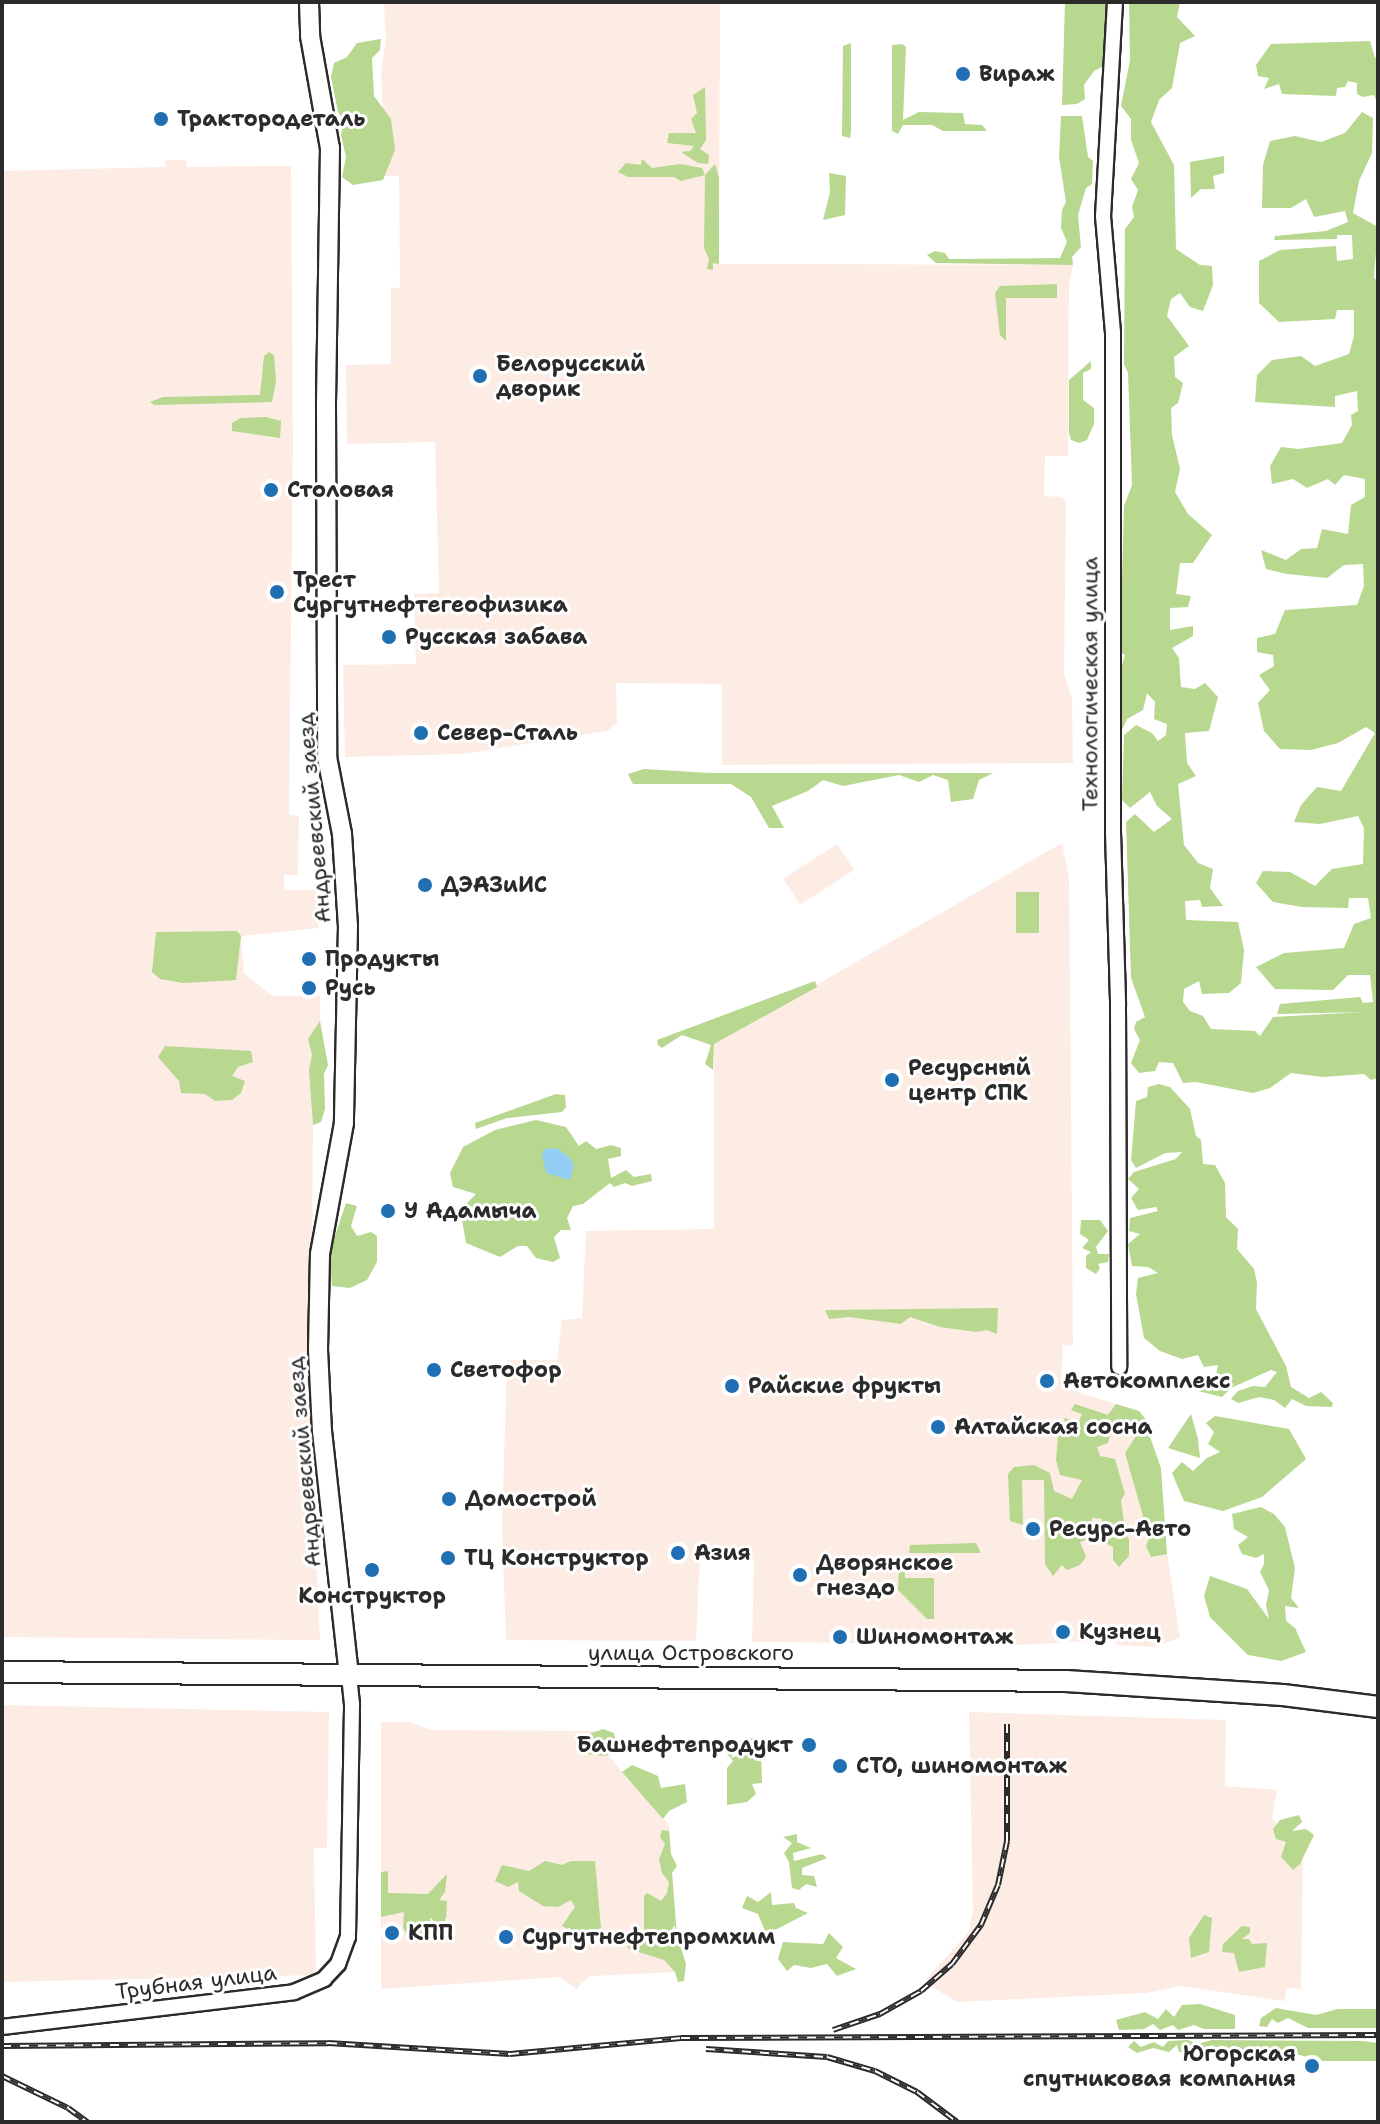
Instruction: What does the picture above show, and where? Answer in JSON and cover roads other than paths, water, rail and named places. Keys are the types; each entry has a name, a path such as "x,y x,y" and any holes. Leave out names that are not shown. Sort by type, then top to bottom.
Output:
{"main road":[{"name":"улица Островского","path":"2,1672 1066,1681 1269,1694 1378,1707"}],"street":[{"name":"Андреевский заезд","path":"309,2 310,36 326,112 331,179 326,406 327,757 342,834 348,926 344,1123 320,1254 318,1350 322,1431 349,1676"},
{"name":"Технологическая улица","path":"1115,2 1103,216 1113,332 1112,817 1118,1036 1119,1367"},
{"name":"Трубная улица","path":"2,2027 294,1992 324,1979 338,1964 348,1937 352,1704 349,1676"}],"water":[{"path":"556,1148 574,1165 570,1180 546,1173 542,1154 544,1149"}],"railway":[{"path":"833,2030 880,2014 921,1991 952,1964 981,1925 998,1885 1007,1841 1007,1724"},
{"path":"2,2046 328,2043 510,2054 681,2038 1378,2035"},
{"path":"706,2049 827,2057 875,2071 917,2092 957,2122"},
{"path":"2,2076 68,2108 87,2122"}],"place":[{"name":"Вираж","path":"963,74"},
{"name":"Трактородеталь","path":"161,119"},
{"name":"Белорусский дворик","path":"480,376"},
{"name":"Столовая","path":"271,490"},
{"name":"Трест Сургутнефтегеофизика","path":"277,592"},
{"name":"Русская забава","path":"389,637"},
{"name":"Север-Сталь","path":"421,733"},
{"name":"ДЭАЗиИС","path":"425,885"},
{"name":"Продукты","path":"309,959"},
{"name":"Русь","path":"309,988"},
{"name":"Ресурсный центр СПК","path":"892,1080"},
{"name":"У Адамыча","path":"388,1211"},
{"name":"Светофор","path":"434,1370"},
{"name":"Автокомплекс","path":"1047,1381"},
{"name":"Райские фрукты","path":"732,1386"},
{"name":"Алтайская сосна","path":"938,1427"},
{"name":"Домострой","path":"449,1499"},
{"name":"Ресурс-Авто","path":"1033,1529"},
{"name":"Азия","path":"678,1553"},
{"name":"ТЦ Конструктор","path":"448,1558"},
{"name":"Конструктор","path":"372,1570"},
{"name":"Дворянское гнездо","path":"800,1575"},
{"name":"Кузнец","path":"1063,1632"},
{"name":"Шиномонтаж","path":"840,1637"},
{"name":"Башнефтепродукт","path":"809,1745"},
{"name":"СТО, шиномонтаж","path":"840,1766"},
{"name":"КПП","path":"392,1933"},
{"name":"Сургутнефтепромхим","path":"506,1937"},
{"name":"Югорская спутниковая компания","path":"1312,2066"}]}
